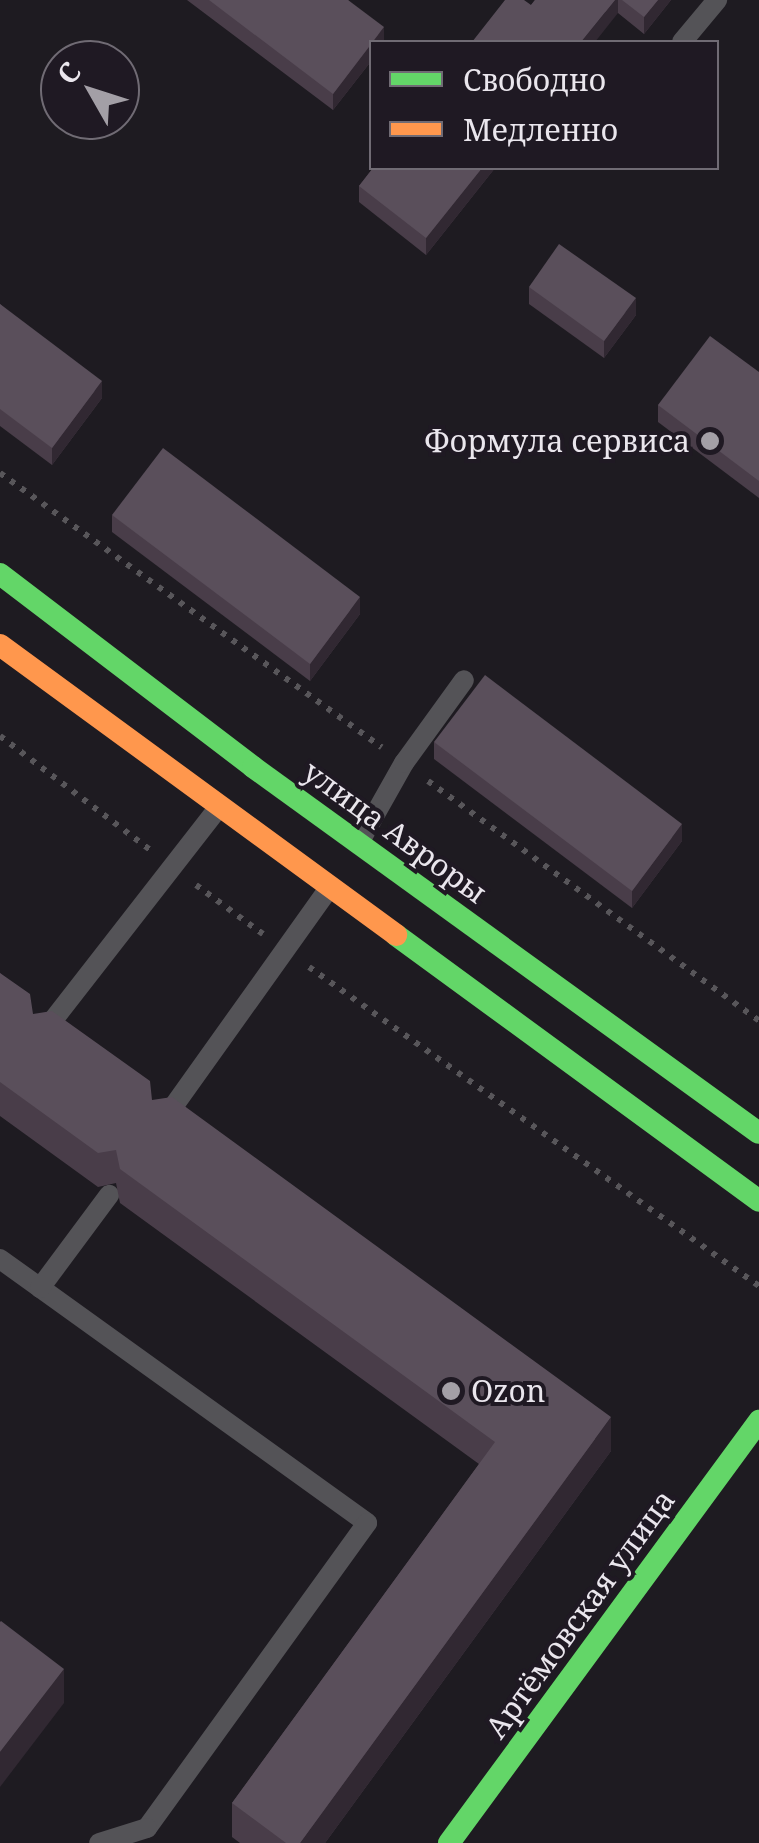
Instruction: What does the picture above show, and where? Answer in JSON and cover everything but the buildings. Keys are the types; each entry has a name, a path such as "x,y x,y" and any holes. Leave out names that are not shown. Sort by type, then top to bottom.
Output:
{"main road":[{"name":"улица Авроры","path":"0,574 359,843 759,1133"},
{"path":"0,644 759,1202"},
{"name":"Артёмовская улица","path":"449,1843 750,1451 759,1421"}],"lane":[{"path":"684,40 717,0"},
{"path":"359,843 404,763 464,680"},
{"path":"40,1036 169,865 220,806"},
{"path":"161,1123 330,887"},
{"path":"40,1288 109,1195"},
{"path":"0,1259 367,1523 147,1828 99,1843"}],"path":[{"path":"0,736 287,951 759,1286"}],"traffic: fast":[{"path":"0,574 253,767 759,1133"},
{"path":"396,935 759,1201"},
{"path":"449,1843 759,1421"}],"traffic: slow":[{"path":"0,645 396,935"}],"place":[{"name":"Формула сервиса","path":"710,441"},
{"name":"Ozon","path":"451,1391"}]}
